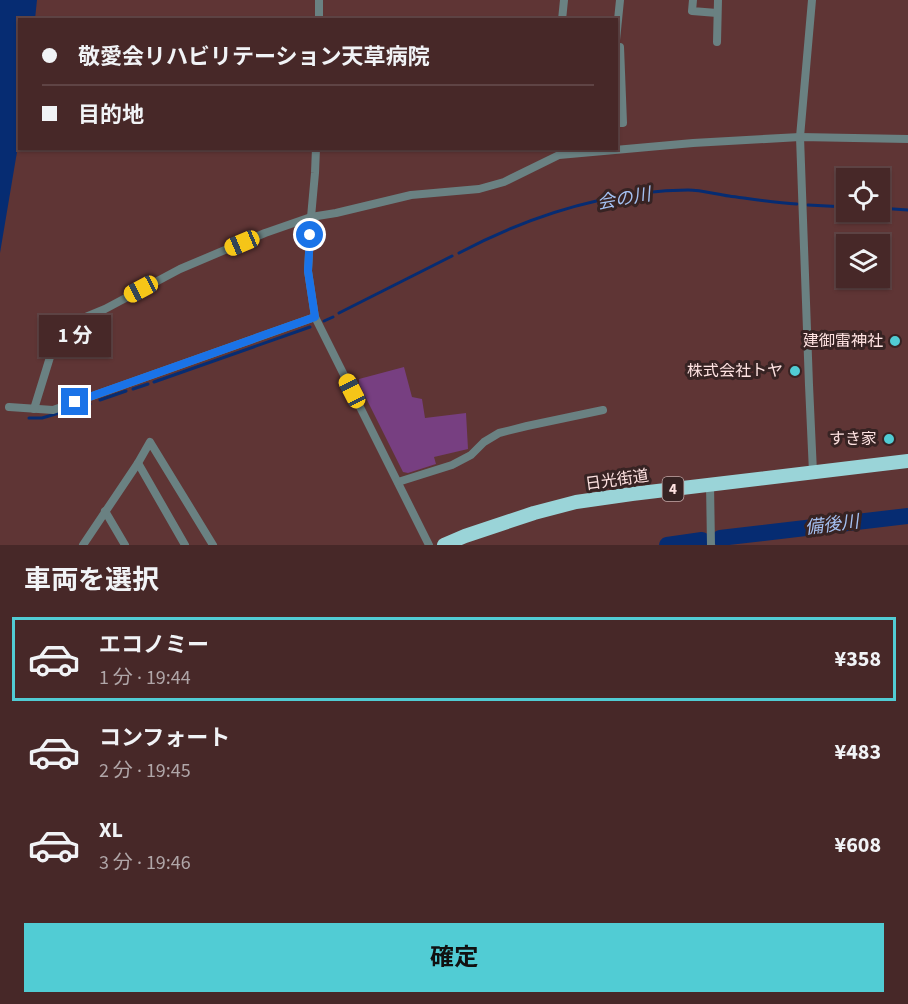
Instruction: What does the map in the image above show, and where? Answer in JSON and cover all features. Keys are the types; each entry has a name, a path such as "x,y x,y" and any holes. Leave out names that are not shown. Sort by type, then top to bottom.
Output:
{"highway":[{"name":"日光街道","path":"444,545 534,513 576,502 908,461"}],"street":[{"path":"318,18 319,0"},
{"path":"562,18 564,0"},
{"path":"618,20 620,0"},
{"path":"693,0 692,11 717,13"},
{"path":"717,42 718,0"},
{"path":"812,0 800,137 813,472"},
{"path":"618,48 621,47 623,123 618,123"},
{"path":"34,409 58,328 105,309 180,270 265,233 311,217 411,195 479,189 504,182 559,156 693,143 800,137 908,139"},
{"path":"316,150 308,271 315,317 429,545"},
{"path":"9,407 53,410 315,317"},
{"path":"398,482 452,465 471,455 484,442 499,433 603,410"},
{"path":"82,545 150,442 213,545"},
{"path":"138,463 185,545"},
{"path":"710,484 711,545"},
{"path":"105,511 125,545"}],"shaded area":[{"path":"404,367 412,397 422,399 425,418 466,413 468,449 434,457 436,464 408,473 403,472 359,384 359,379"}],"water":[{"path":"0,0 37,0 35,18 18,18 18,146 0,253"}],"waterway":[{"name":"会の川","path":"459,253 541,217 628,195 693,190 797,204"},
{"name":"会の川","path":"808,205 836,206"},
{"name":"会の川","path":"890,209 908,210"},
{"name":"会の川","path":"339,313 452,256"},
{"name":"会の川","path":"324,321 333,317"},
{"name":"会の川","path":"154,382 310,327"},
{"name":"会の川","path":"133,389 148,384"},
{"name":"会の川","path":"100,400 126,391"},
{"name":"会の川","path":"29,418 42,418 90,404"},
{"name":"備後川","path":"720,538 908,516"},
{"name":"備後川","path":"667,545 702,540"}],"place":[{"name":"建御雷神社","path":"895,341"},
{"name":"株式会社トヤ","path":"795,371"},
{"name":"すき家","path":"889,439"}],"route":[{"path":"75,402 315,317 308,271 310,235"}]}
